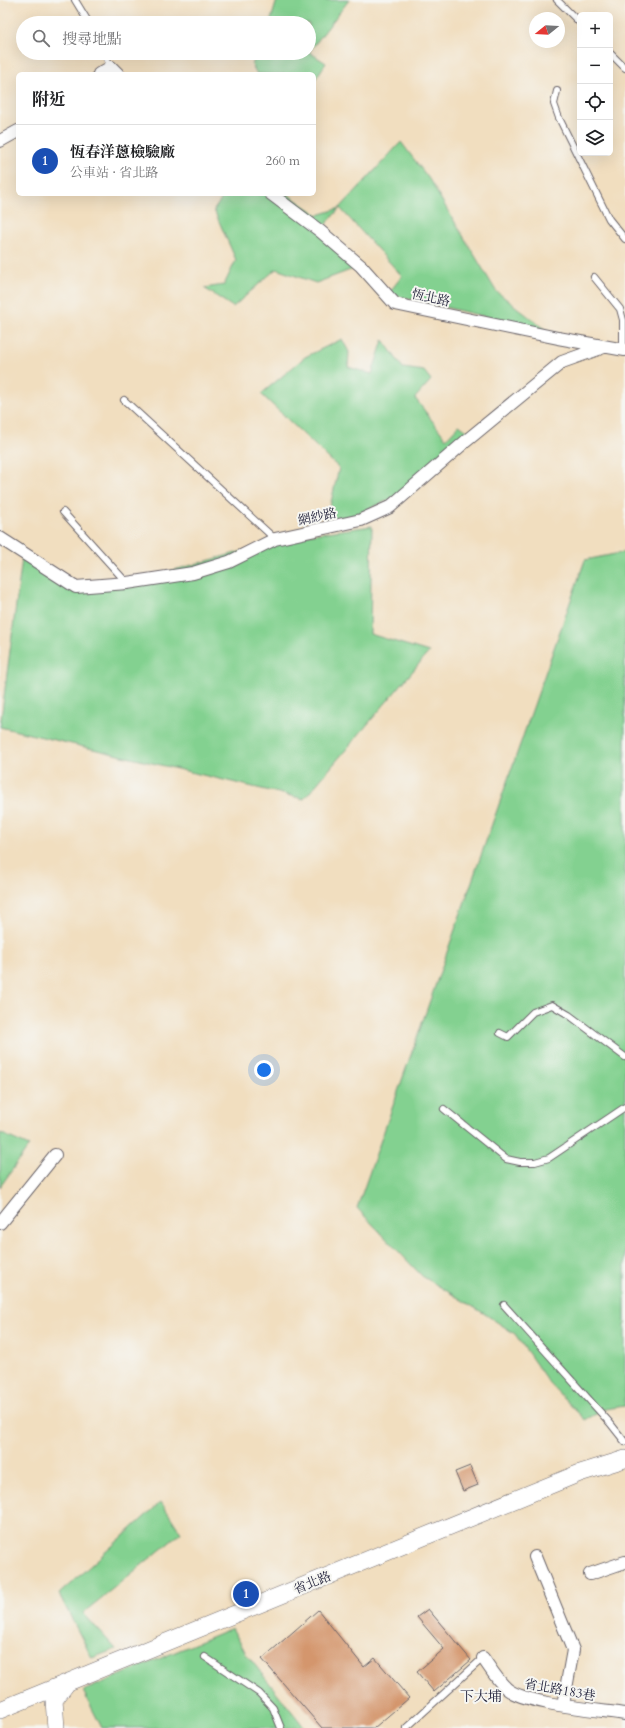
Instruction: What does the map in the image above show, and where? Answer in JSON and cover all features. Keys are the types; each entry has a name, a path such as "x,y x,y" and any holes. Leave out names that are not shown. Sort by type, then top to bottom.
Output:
{"main road":[{"name":"省北路","path":"0,1710 580,1473 625,1459"},
{"path":"56,1728 54,1700 67,1683"}],"street":[{"path":"0,141 16,132"},
{"name":"恆北路","path":"273,196 320,231 361,266 395,304 604,347 624,349"},
{"name":"網紗路","path":"0,538 76,587 127,583 193,573 228,562 275,539 361,520 390,507 466,441 562,362 604,347"},
{"path":"0,1223 55,1155"},
{"path":"535,1557 573,1650 563,1705"},
{"path":"590,1574 625,1562"},
{"name":"省北路183巷","path":"483,1658 505,1688 515,1695 532,1700 625,1714"}],"lane":[{"path":"75,0 85,16"},
{"path":"557,0 577,20"},
{"path":"613,56 625,68"},
{"path":"108,60 114,70"},
{"path":"557,91 554,104 559,118 609,219 625,239"},
{"path":"594,277 620,309 623,320 624,349"},
{"path":"124,400 275,539"},
{"path":"63,512 127,583"},
{"path":"500,1033 508,1037 533,1012 552,1006 569,1015 625,1057"},
{"path":"444,1109 506,1159 520,1162 535,1162 549,1158 625,1107"},
{"path":"504,1305 610,1423 625,1442"},
{"path":"205,1657 259,1693 273,1708 281,1728"},
{"path":"406,1728 483,1658"}],"green space":[{"path":"277,0 349,0 316,43 316,16 272,16"},
{"path":"316,57 326,63 316,78 316,72 256,72 252,65 254,60 316,60"},
{"path":"401,142 429,179 496,291 547,331 388,294 402,276 340,208"},
{"path":"224,196 290,196 318,215 340,208 320,231 361,266 316,283 276,269 233,307 204,288 224,285 236,260 214,210"},
{"path":"342,339 349,352 348,367 372,374 383,340 403,368 424,371 431,380 415,398 446,439 459,425 470,433 398,496 352,516 327,519 339,468 261,394 305,357"},
{"path":"372,526 370,634 429,652 304,799 0,727 23,551 76,587 127,583 265,545 275,539"},
{"path":"625,552 625,1406 605,1409 585,1420 549,1383 515,1334 422,1276 357,1208 585,560"},
{"path":"0,1133 29,1146 0,1187"},
{"path":"161,1502 181,1533 83,1613 116,1649 92,1658 59,1594"},
{"path":"232,1628 247,1655 305,1728 102,1728 83,1691"}],"building":[{"path":"470,1466 478,1485 463,1491 455,1472"},
{"path":"428,1609 471,1660 434,1692 417,1672 444,1649 417,1617"},
{"path":"318,1610 364,1667 375,1658 409,1698 374,1728 322,1728 262,1659"}],"place":[{"name":"恆春洋蔥檢驗廠","path":"246,1594"}],"district":[{"name":"下大埔","path":"481,1696"}]}
